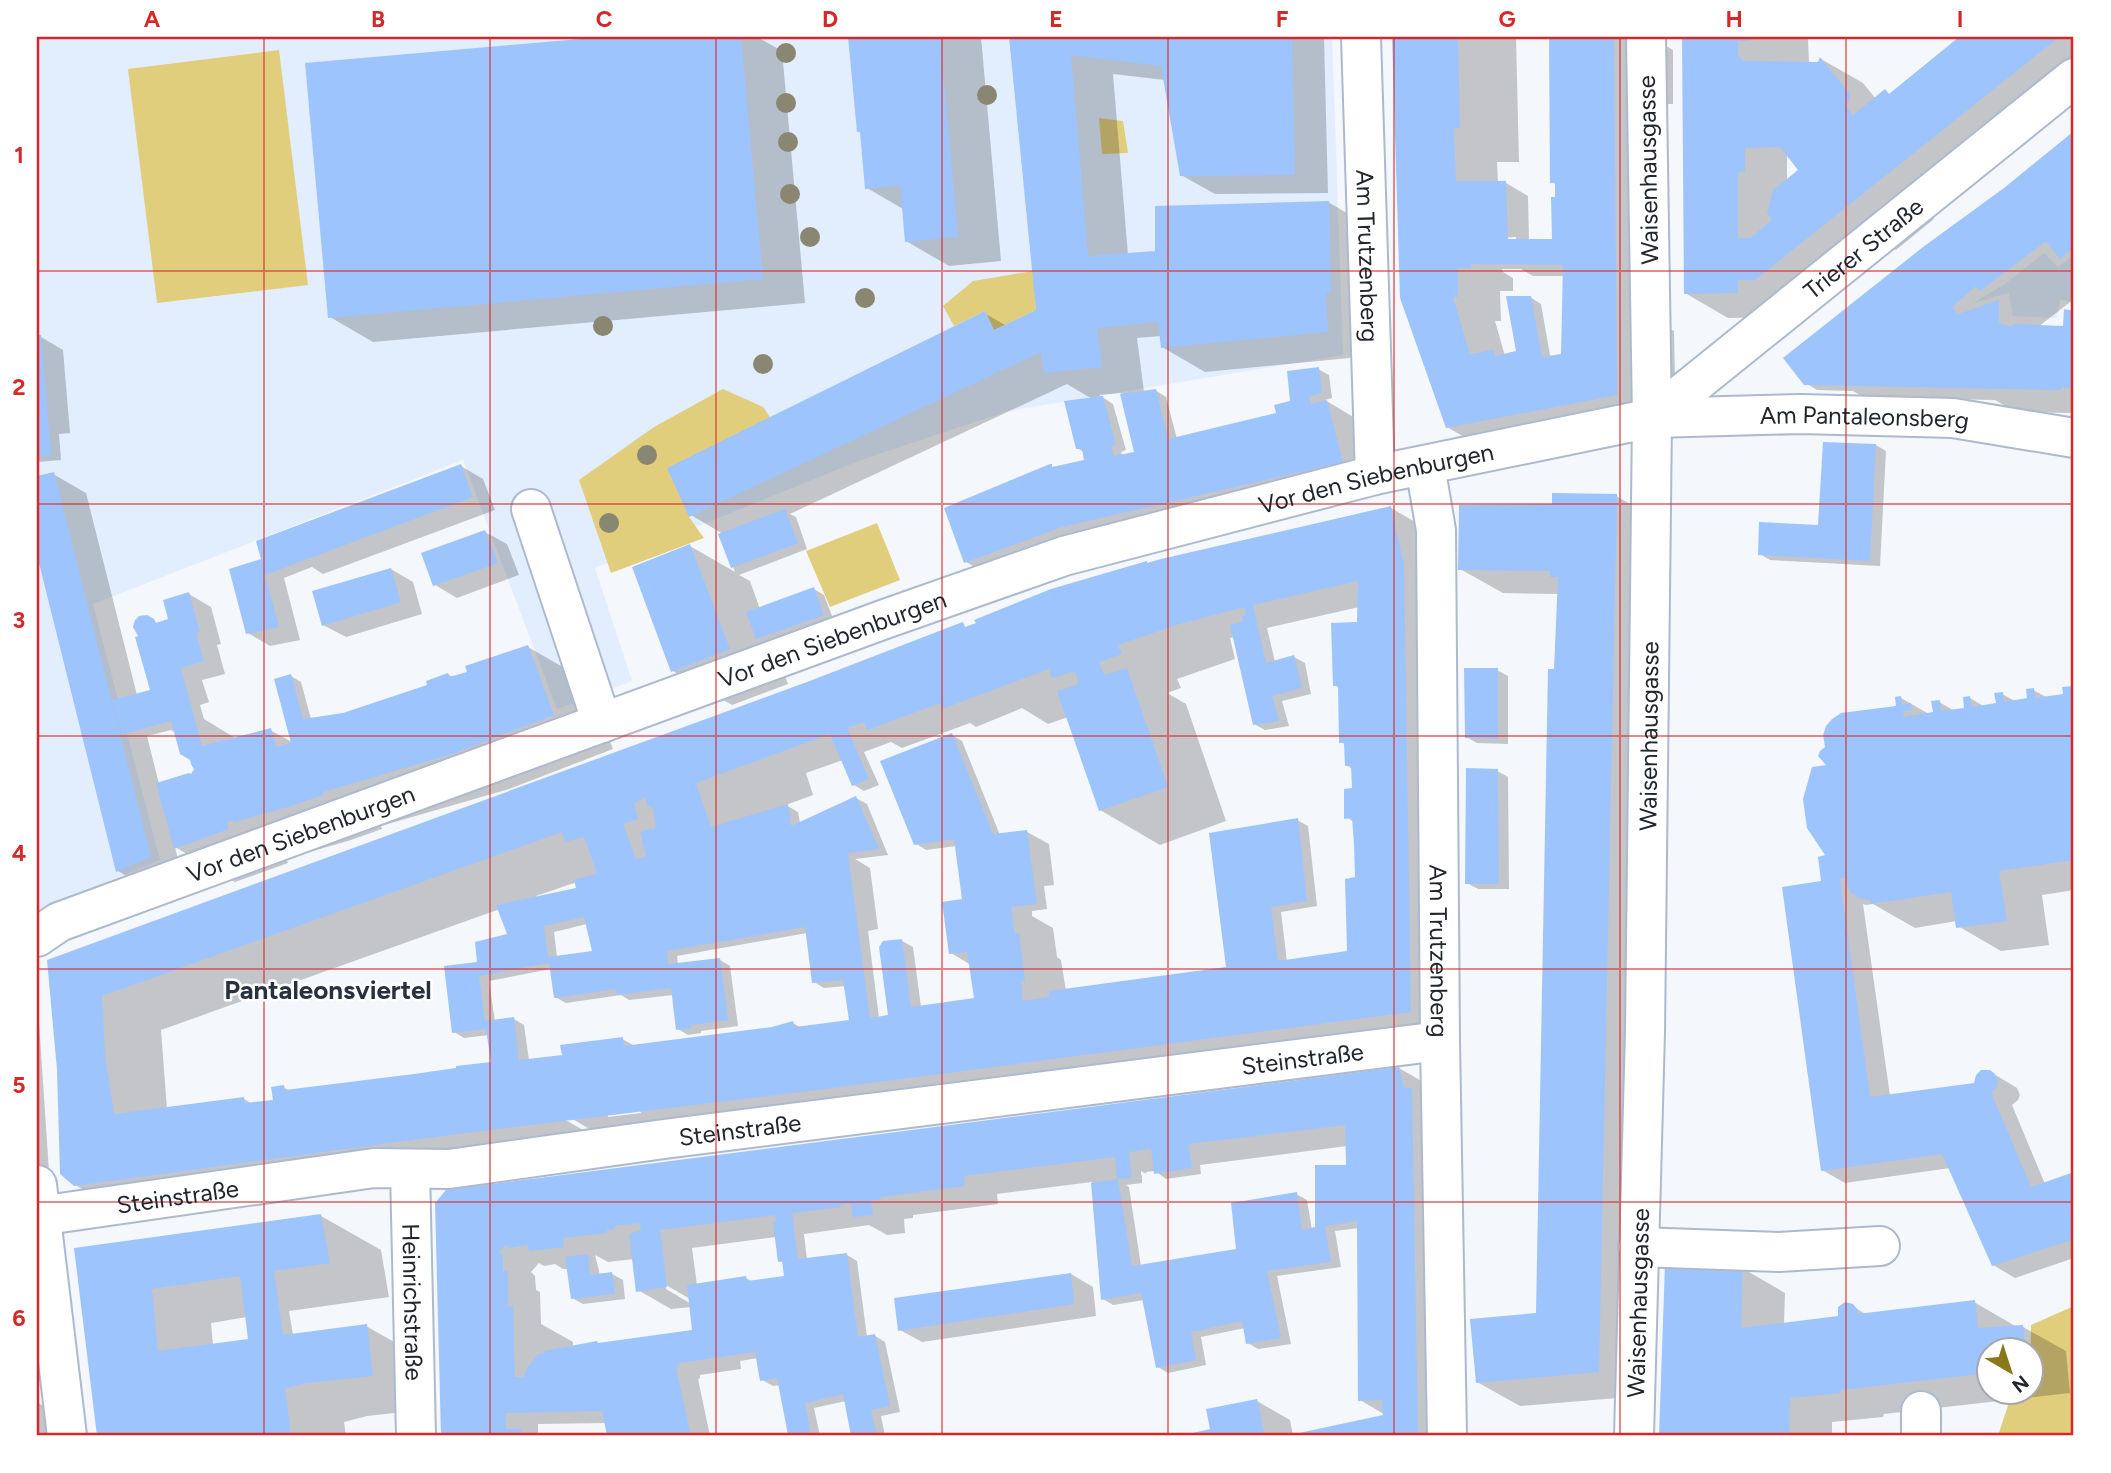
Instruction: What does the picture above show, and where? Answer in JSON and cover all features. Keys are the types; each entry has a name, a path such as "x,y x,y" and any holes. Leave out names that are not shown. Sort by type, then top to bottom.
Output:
{"street":[{"name":"Am Trutzenberg","path":"1361,37 1375,475"},
{"name":"Waisenhausgasse","path":"1634,1436 1645,1032 1652,418 1646,37"},
{"name":"Trierer Straße","path":"1652,418 2074,78"},
{"name":"Am Pantaleonsberg","path":"1652,418 1801,414 1953,418 2074,438"},
{"name":"Vor den Siebenburgen","path":"37,937 59,922 1064,556 1375,475 1652,418"},
{"name":"Am Trutzenberg","path":"1425,466 1436,530 1440,1041 1447,1436"},
{"path":"531,509 602,723"},
{"name":"Steinstraße","path":"38,1201 374,1168 449,1168 1440,1041"},
{"name":"Heinrichstraße","path":"410,1168 415,1436"},
{"path":"38,1201 66,1436"},
{"path":"1638,1247 1779,1252 1880,1246"}],"shaded area":[{"path":"37,37 1332,37 1343,355 1008,411 861,460 595,568 632,681 557,709 463,460 93,604 160,860 37,911"},
{"path":"279,50 308,285 157,303 128,69"},
{"path":"1099,118 1123,121 1128,153 1102,154"},
{"path":"2044,253 2058,267 2074,255 2074,302 2060,300 2057,318 2013,316 2009,293 1973,303 2005,284"},
{"path":"1033,271 1036,310 994,330 985,311 954,326 943,306 973,281"},
{"path":"723,389 763,407 770,417 689,517 704,538 611,573 579,480 654,427"},
{"path":"877,523 900,580 830,607 806,551"},
{"path":"2074,1306 2074,1436 1998,1436 2008,1406 2044,1406 2044,1336 2031,1336 2031,1325"}],"building":[{"path":"603,37 741,37 763,279 328,318 305,63"},
{"path":"848,37 940,37 958,237 905,242 900,185 865,189"},
{"path":"1009,37 1292,37 1295,175 1180,176 1161,66 1071,55 1088,256 1155,251 1155,206 1329,201 1331,293 1326,293 1328,332 1161,348 1158,322 1097,328 1102,367 1044,373 1041,352 689,517 667,468 985,311 994,330 1036,310"},
{"path":"1392,37 1458,37 1460,128 1454,128 1456,181 1506,181 1508,239 1552,239 1551,197 1555,197 1555,183 1550,183 1549,37 1614,37 1617,395 1446,428 1400,298","holes":["1471,264 1563,265 1561,354 1542,357 1531,296 1506,296 1516,351 1495,356 1494,350 1470,354 1453,297 1458,297 1458,268 1471,268"]},
{"path":"1682,37 1750,37 1750,41 1738,41 1738,54 1743,61 1818,62 1820,57 1850,94 1845,105 1853,115 1885,89 1889,94 1959,37 2059,37 1755,280 1738,280 1738,293 1684,294","holes":["1780,147 1798,170 1773,190 1767,213 1772,220 1750,238 1738,238 1738,172 1745,172 1745,148"]},
{"path":"2074,131 2074,247 2060,259 2046,241 1980,291 1976,286 1952,307 1958,314 1999,300 1999,323 2012,327 2014,324 2063,326 2064,309 2074,311 2074,389 1804,385 1783,358"},
{"path":"37,335 41,335 51,455 37,456"},
{"path":"1319,367 1322,393 1309,396 1311,404 1327,400 1343,462 1062,527 964,563 944,508 1050,464 1052,467 1084,460 1082,449 1076,449 1064,401 1103,396 1116,445 1111,446 1114,456 1134,452 1120,394 1156,389 1168,439 1276,413 1274,405 1290,401 1287,371"},
{"path":"1823,442 1876,444 1870,561 1758,555 1759,522 1818,525"},
{"path":"461,464 473,497 265,575 279,627 246,634 229,569 261,559 256,541"},
{"path":"54,472 151,857 116,872 37,555 37,476"},
{"path":"1552,493 1617,494 1599,1372 1476,1383 1470,1319 1536,1313 1548,669 1554,669 1558,577 1550,577 1550,571 1458,570 1459,505 1552,504"},
{"path":"1391,506 1404,565 1411,1012 74,1186 60,1174 57,1070 47,960 807,682 960,623 963,622 965,627 976,623 974,620 1051,589 1161,559","holes":["1358,581 1357,622 1331,623 1333,686 1338,686 1339,743 1344,743 1345,766 1351,766 1352,788 1344,789 1344,819 1352,818 1355,877 1345,879 1347,951 1278,961 1271,907 1307,901 1298,818 1209,833 1226,967 1049,991 1049,997 1023,1001 1021,981 1025,981 1019,933 1015,934 1011,907 1037,904 1027,830 993,834 952,733 880,761 914,845 954,839 962,899 942,902 949,954 967,952 974,998 911,1007 902,939 883,941 879,947 888,1015 870,1018 848,853 879,849 856,796 791,826 788,804 711,827 696,783 830,734 852,786 869,779 847,728 864,722 867,730 940,703 942,709 1049,669 1052,678 1075,671 1079,684 1057,691 1099,811 1168,787 1127,668 1104,675 1099,662 1122,654 1118,645 1176,625 1244,607 1246,615 1241,616 1243,621 1230,625 1253,725 1279,721 1272,696 1302,688 1294,655 1266,663 1253,605","645,798 647,805 653,809 656,826 652,831 651,828 640,832 646,856 636,859 623,824 638,819 634,803","562,832 565,842 584,837 597,873 574,880 576,888 496,905 507,934 475,942 477,962 444,966 452,1033 486,1029 491,1062 285,1090 284,1085 271,1087 273,1100 245,1103 244,1097 114,1114 105,1055 102,996","584,917 592,951 548,957 544,926","805,927 812,983 843,980 849,1020 795,1027 793,1021 772,1027 624,1046 623,1037 560,1045 562,1055 519,1060 514,1017 485,1021 479,976 549,963 554,998 616,989 617,995 671,988 676,1030 728,1020 720,958 668,964 667,951"]},
{"path":"785,509 798,543 731,568 718,534"},
{"path":"485,530 498,563 433,586 421,553"},
{"path":"690,544 730,649 671,672 632,567"},
{"path":"391,568 401,602 322,626 312,591"},
{"path":"814,587 824,615 756,639 746,612"},
{"path":"189,592 200,632 196,633 204,661 181,668 202,746 271,728 276,747 291,743 274,679 291,674 303,719 343,713 427,685 426,681 448,673 449,677 467,672 465,666 528,645 554,715 449,755 323,792 323,795 291,806 227,822 229,829 174,849 156,783 191,774 194,769 190,760 180,754 171,721 121,735 112,700 150,690 135,637 138,636 133,627 135,620 139,616 147,615 156,623 168,619 163,600"},
{"path":"1464,668 1498,668 1498,739 1465,738"},
{"path":"2074,686 2074,860 1999,871 2007,921 1956,928 1951,892 1871,904 1870,900 1851,893 1846,878 1840,879 1870,1097 1974,1083 1981,1070 1990,1070 1998,1081 1991,1092 2031,1187 2074,1172 2074,1239 1992,1266 1942,1154 1821,1171 1782,887 1821,881 1818,857 1825,855 1807,828 1803,799 1812,767 1826,765 1818,756 1825,747 1823,735 1832,719 1841,713 1896,706 1895,697 1901,696 1902,705 1911,703 1912,710 1903,711 1904,717 1933,712 1931,701 1940,700 1941,711 1964,708 1963,697 1970,696 1972,707 1996,703 1994,693 2003,692 2004,702 2027,698 2026,689 2034,688 2035,698 2063,694 2062,687"},
{"path":"1466,768 1498,769 1499,884 1465,884"},
{"path":"1399,1067 1404,1088 1412,1088 1418,1436 1285,1436 1383,1415 1382,1400 1358,1401 1357,1221 1325,1226 1331,1262 1267,1271 1281,1338 1246,1344 1242,1321 1191,1332 1196,1360 1156,1368 1141,1293 1101,1300 1091,1183 1118,1179 1132,1266 1236,1249 1231,1203 1297,1192 1302,1230 1315,1227 1315,1165 1346,1165 1345,1125 1189,1144 1192,1168 1154,1174 1151,1149 1129,1152 1132,1178 1117,1179 1115,1157 964,1176 965,1186 881,1197 871,1201 873,1215 853,1217 851,1203 841,1207 792,1213 798,1259 847,1253 858,1337 875,1334 890,1406 871,1410 877,1436 851,1436 843,1394 805,1403 810,1432 788,1435 777,1378 760,1381 755,1352 679,1363 676,1367 691,1436 607,1436 602,1411 506,1413 506,1429 521,1429 521,1436 441,1436 435,1203 446,1190","holes":["775,1215 776,1220 773,1223 778,1262 782,1261 784,1276 747,1281 746,1276 687,1285 692,1330 598,1343 597,1341 544,1351 538,1354 525,1371 524,1377 515,1377 513,1306 508,1306 508,1271 503,1271 503,1256 499,1252 506,1245 509,1248 528,1245 529,1251 564,1247 563,1238 607,1233 607,1230 615,1229 614,1226 640,1223 641,1230 629,1234 636,1292 667,1287 660,1230"]},
{"path":"321,1214 330,1263 274,1271 283,1335 367,1324 373,1376 285,1388 291,1436 97,1436 74,1248","holes":["240,1276 248,1339 158,1351 152,1289"]},
{"path":"588,1254 590,1275 612,1272 615,1294 571,1299 565,1257"},
{"path":"1665,1264 1743,1266 1741,1328 1838,1316 1838,1307 1845,1302 1853,1304 1858,1310 1857,1314 1975,1300 1978,1328 2023,1325 2024,1336 1974,1336 1974,1375 1790,1398 1789,1436 1659,1436"},
{"path":"1071,1273 1074,1304 898,1331 894,1298"},
{"path":"1257,1399 1265,1436 1180,1436 1210,1429 1206,1409"}],"district":[{"name":"Pantaleonsviertel","path":"328,990"}]}
